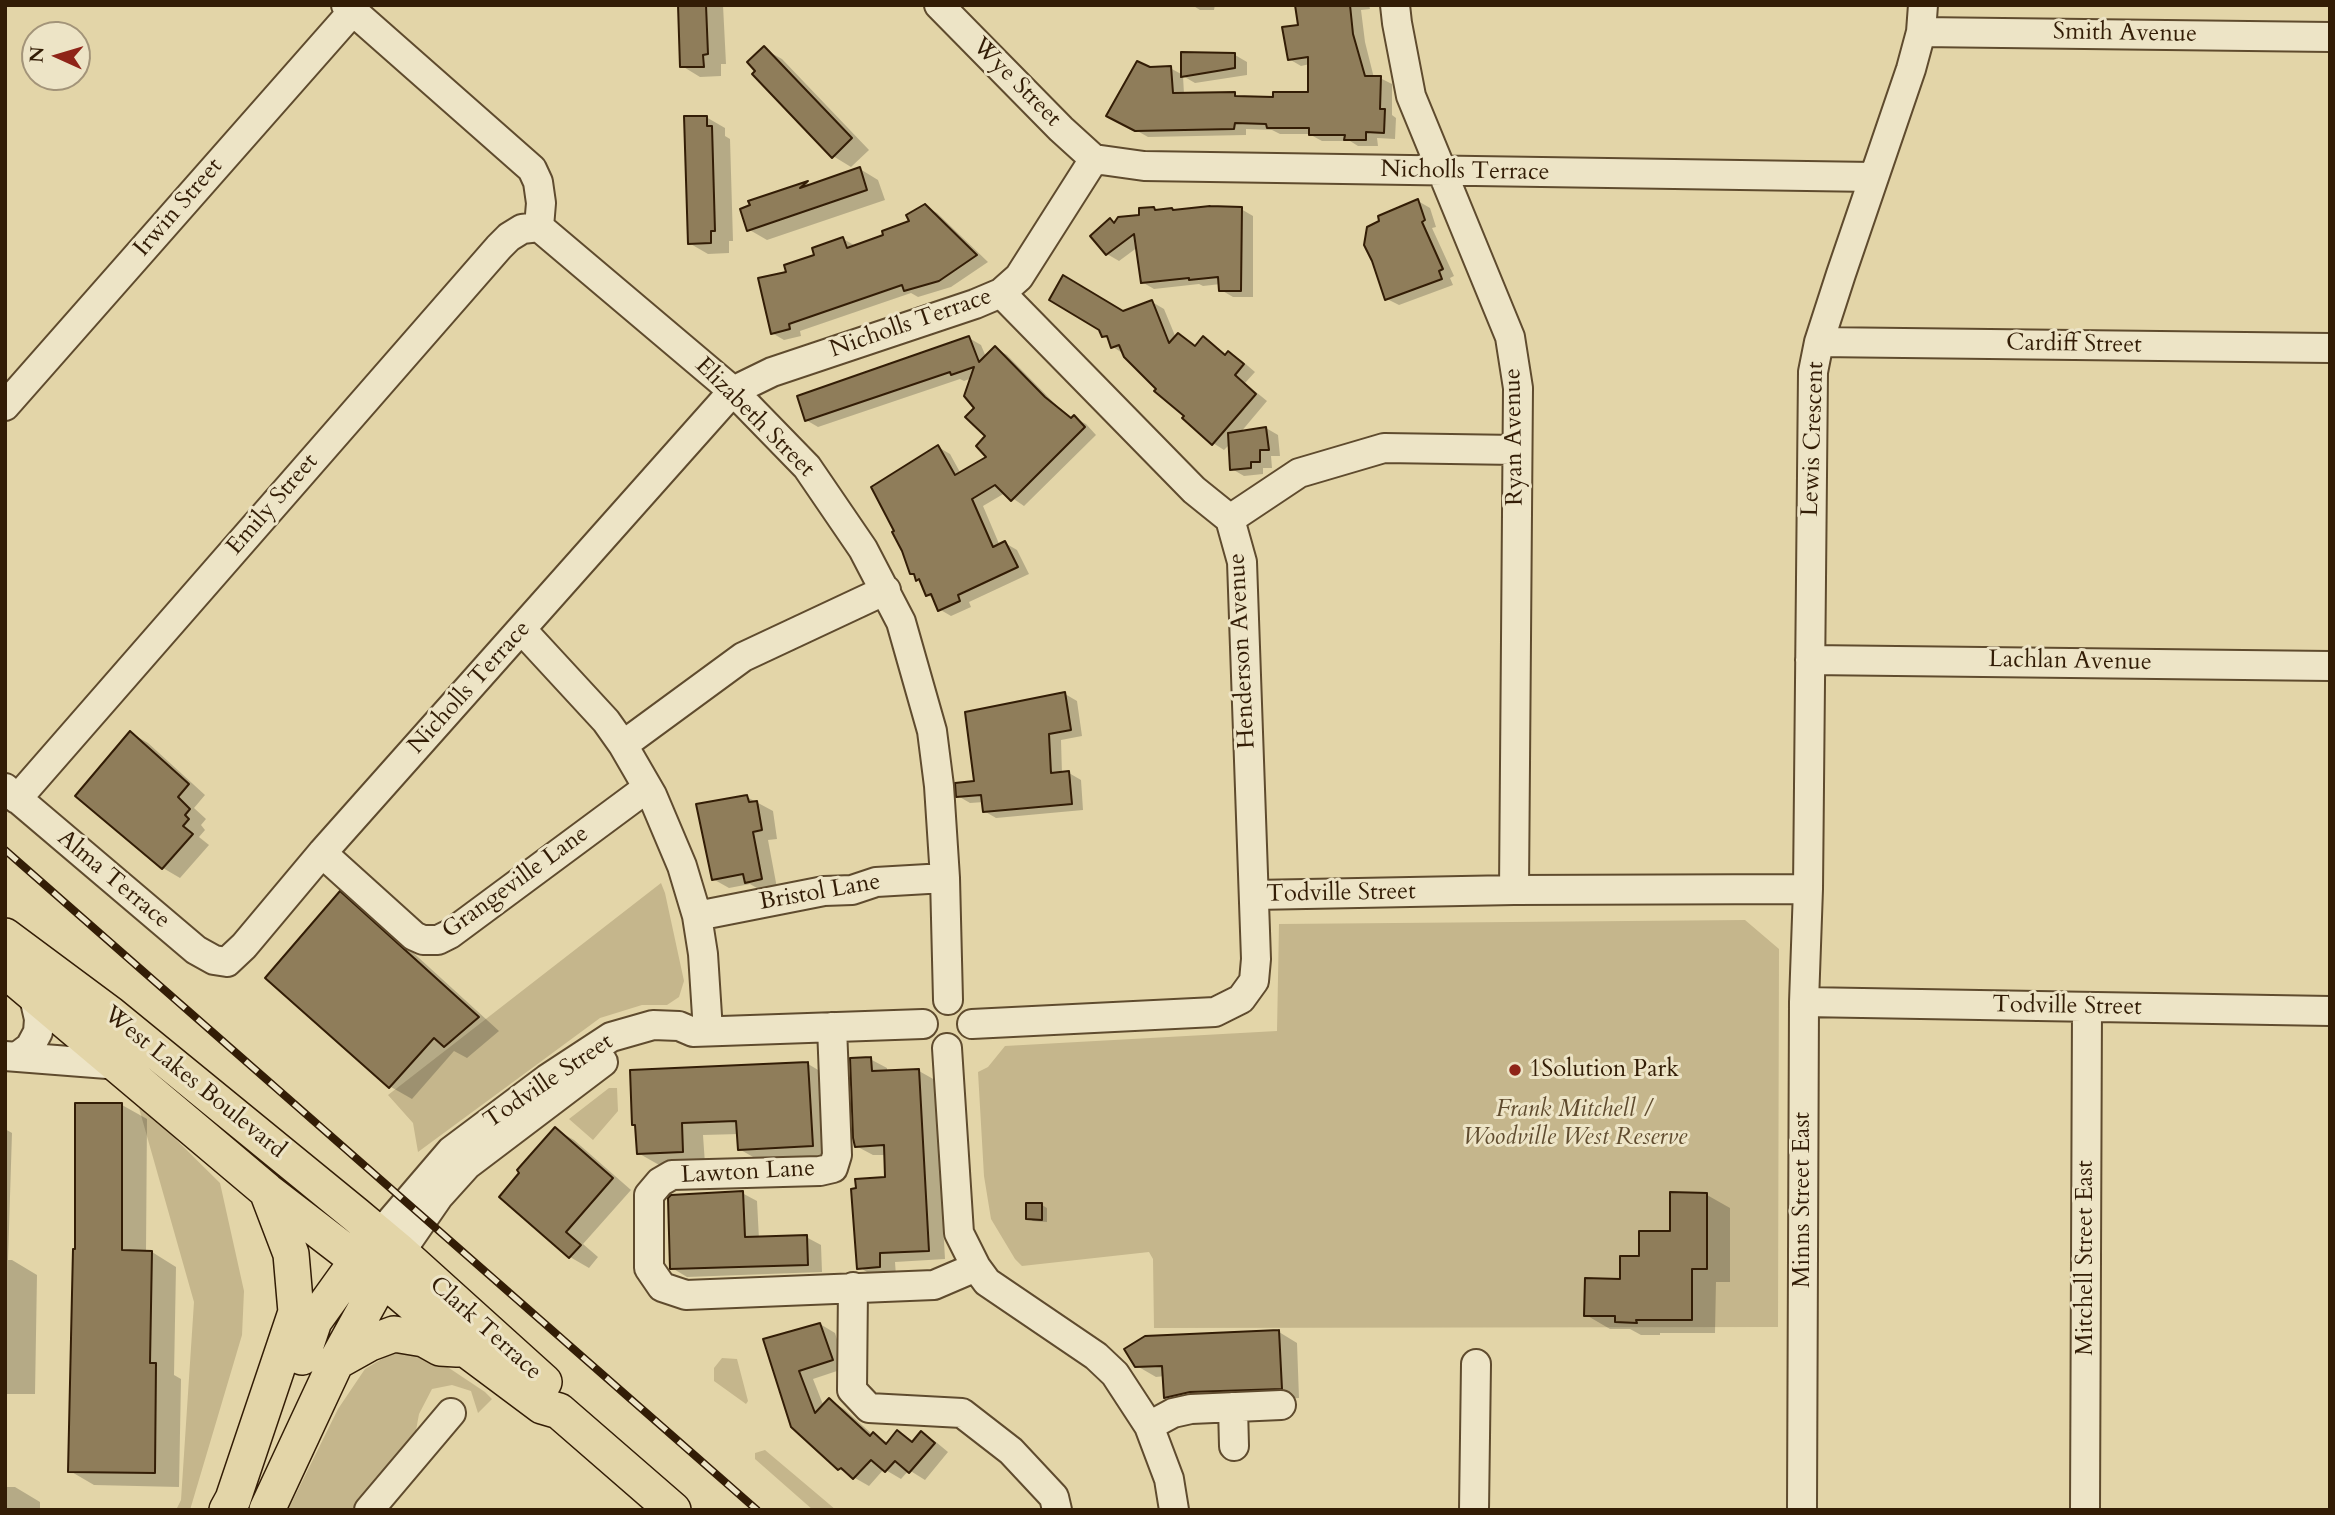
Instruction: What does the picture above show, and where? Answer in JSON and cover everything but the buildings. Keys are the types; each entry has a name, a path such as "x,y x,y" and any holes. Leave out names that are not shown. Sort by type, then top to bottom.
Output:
{"main road":[{"name":"West Lakes Boulevard","path":"5,936 121,1023 379,1257"},
{"name":"West Lakes Boulevard","path":"5,970 267,1191 379,1257"},
{"name":"West Lakes Boulevard","path":"227,1510 296,1312 290,1254 267,1191"},
{"name":"Clark Terrace","path":"379,1257 467,1350 542,1406 559,1411 673,1510"},
{"name":"Clark Terrace","path":"379,1257 556,1393 559,1411"},
{"path":"267,1510 336,1362 379,1257"},
{"path":"268,1398 292,1382 314,1321 379,1257"},
{"path":"336,1362 370,1343 394,1334 424,1339 440,1348 467,1350"}],"street":[{"name":"Wye Street","path":"939,5 1094,159"},
{"name":"Ryan Avenue","path":"1395,5 1411,96 1510,337 1518,388 1514,890"},
{"path":"350,8 532,169 538,182 541,203 539,227"},
{"name":"Irwin Street","path":"5,406 350,8"},
{"name":"Smith Avenue","path":"1922,19 2330,37"},
{"name":"Lewis Crescent","path":"1808,889 1813,372 1819,342 1911,69 1922,19"},
{"name":"Nicholls Terrace","path":"227,962 244,946 322,853 733,391 772,372 1001,293 1019,278 1094,159 1144,166 1873,177"},
{"name":"Elizabeth Street","path":"539,227 733,391 807,467 863,549 886,590 901,622 932,731 939,786 945,878 948,1000"},
{"name":"Emily Street","path":"11,793 499,247 522,229 539,227"},
{"name":"Henderson Avenue","path":"1001,293 1194,490 1230,519 1242,562 1254,895"},
{"name":"Cardiff Street","path":"1819,342 2330,348"},
{"path":"1230,519 1299,473 1384,448 1517,450"},
{"path":"623,745 743,657 886,590"},
{"path":"522,630 606,722 623,745 647,788 682,866 704,954 701,1032"},
{"name":"Lachlan Avenue","path":"1811,660 2330,666"},
{"name":"Grangeville Lane","path":"322,853 414,936 422,940 438,940 450,934 647,788"},
{"name":"Alma Terrace","path":"11,793 196,950 214,960 227,962"},
{"name":"Bristol Lane","path":"696,916 824,891 852,890 881,881 945,878"},
{"name":"Todville Street","path":"972,1024 1215,1012 1241,999 1254,981 1254,895 1514,890 1808,889"},
{"name":"Minns Street East","path":"1802,1510 1804,1002 1808,889"},
{"path":"12,1056 30,1047 38,1032 39,1020 33,993"},
{"path":"948,1000 963,1006 972,1024 965,1040 959,1045 947,1048 932,1043 923,1024 929,1008 948,1000"},
{"name":"Todville Street","path":"1804,1002 2330,1011"},
{"name":"Mitchell Street East","path":"2085,1510 2087,1007"},
{"name":"Todville Street","path":"379,1257 432,1189 451,1152 547,1079 611,1037 653,1025 680,1026 701,1032 923,1024"},
{"name":"Lawton Lane","path":"832,1027 837,1155 833,1168 820,1171 672,1175 660,1182 649,1195 649,1269 662,1287 686,1295 853,1287"},
{"path":"947,1048 959,1233 976,1267 987,1282 1096,1356 1115,1374 1149,1426 1169,1479 1174,1510"},
{"path":"12,1056 120,1065"},
{"path":"976,1267 934,1284 853,1287 852,1390 869,1408 962,1413 1012,1451 1054,1497 1057,1510"},
{"path":"1474,1510 1476,1364"},
{"path":"1149,1426 1173,1413 1191,1409 1281,1405"},
{"path":"1233,1407 1234,1446"},
{"path":"369,1510 451,1413"}],"green space":[{"path":"661,883 684,981 679,997 667,1005 642,1005 600,1018 418,1152 413,1123 388,1095"},
{"name":"Frank Mitchell / Woodville West Reserve","path":"1745,920 1779,949 1778,1327 1154,1328 1153,1259 1149,1252 1022,1266 991,1219 984,1176 978,1072 988,1067 1005,1046 1277,1031 1279,924"},
{"path":"609,1088 617,1088 618,1111 593,1140 569,1119"},
{"path":"137,1101 220,1183 244,1291 242,1335 190,1510 176,1510 181,1500 194,1302"},
{"path":"392,1353 431,1356 492,1399 478,1413 471,1391 452,1385 432,1389 419,1414 415,1436 351,1510 288,1510 338,1409 365,1369"},
{"path":"722,1358 737,1359 748,1401 746,1404 714,1381 714,1368"},
{"path":"765,1450 836,1510 813,1510 755,1459 755,1453"}],"railway":[{"path":"5,850 757,1510"}],"place":[{"name":"1Solution Park","path":"1515,1070"}]}
